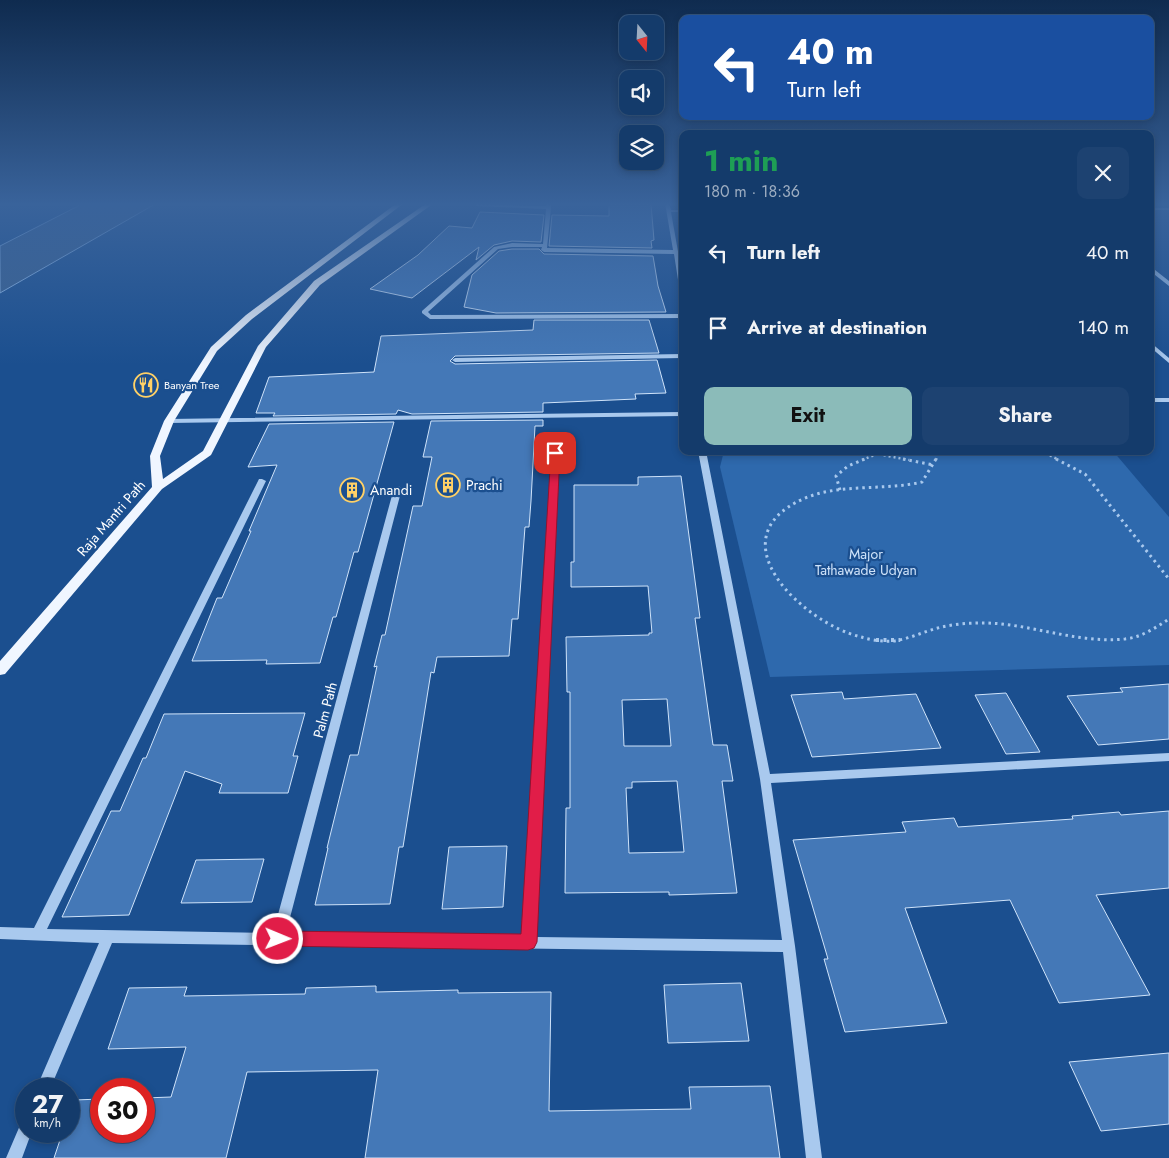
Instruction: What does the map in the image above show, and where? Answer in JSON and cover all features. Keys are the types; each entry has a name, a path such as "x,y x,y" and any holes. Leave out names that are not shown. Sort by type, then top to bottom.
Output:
{"main road":[{"path":"158,487 155,456 169,421 214,349 249,317 327,257"},
{"name":"Raja Mantri Path","path":"0,670 158,487 207,453 222,420 262,346 317,284 355,257"}],"street":[{"path":"486,257 424,312 430,317 679,316"},
{"path":"1154,271 1169,284"},
{"path":"1154,348 1169,361"},
{"path":"455,360 679,356"},
{"path":"1154,400 1169,400"},
{"path":"169,421 679,414"},
{"path":"528,942 555,453"},
{"path":"703,455 765,779 789,946 814,1158"},
{"path":"37,935 262,481"},
{"name":"Palm Path","path":"278,939 398,488"},
{"path":"765,779 1169,757"},
{"path":"0,933 108,937 789,946"},
{"path":"48,1078 108,937"},
{"path":"14,1158 20,1143"}],"path":[{"path":"840,490 836,476 848,466 872,455"},
{"path":"886,455 934,465"},
{"path":"937,455 934,465 922,482 908,487 840,490 806,498 789,506 775,519 764,540 767,560 782,587 800,606 826,624 859,637 894,641 942,626 984,622 1061,635 1107,639 1135,637 1158,629 1169,620"},
{"path":"1049,455 1085,474 1169,579"}],"green space":[{"name":"Major Tathawade Udyan","path":"723,455 1116,455 1169,517 1169,665 770,677 720,467"}],"shaded area":[{"path":"0,257 63,257 0,293"}],"building":[{"path":"415,257 466,257 412,298 370,289"},
{"path":"492,257 653,257 658,286 666,312 496,313 464,307 472,275"},
{"path":"534,320 649,320 659,353 455,356 450,361 455,364 657,360 666,393 635,394 636,399 543,403 543,412 412,414 398,410 396,414 273,416 275,413 256,413 269,377 374,372 381,336 533,330"},
{"path":"543,420 543,426 535,426 529,527 525,527 518,619 512,619 509,656 437,657 434,673 431,672 403,847 399,847 390,904 315,905 350,755 358,755 377,666 374,667 382,635 385,635 413,506 422,506 432,457 423,457 431,421"},
{"path":"394,422 358,552 354,552 336,617 333,617 320,663 266,664 267,660 192,661 217,598 222,598 277,465 248,467 269,424"},
{"path":"681,476 700,618 695,618 713,745 727,745 733,781 722,781 737,893 669,895 669,892 565,893 566,808 570,808 570,692 567,692 566,637 649,635 649,633 652,633 648,586 571,587 571,562 574,562 574,485 638,485 638,477","holes":["667,699 671,746 624,746 622,700","677,781 684,852 629,853 626,788 632,788 632,782"]},
{"path":"1169,684 1169,739 1098,745 1067,696 1123,692 1120,688"},
{"path":"842,692 844,699 916,694 941,748 812,757 791,695"},
{"path":"1006,693 1040,752 1006,754 975,695"},
{"path":"305,713 293,756 298,756 288,793 219,793 222,784 185,771 129,915 62,917 111,811 120,811 143,758 146,758 164,714"},
{"path":"1169,811 1169,888 1096,895 1150,995 1059,1003 1010,900 905,908 947,1023 845,1032 824,959 828,959 793,840 906,832 902,822 954,818 958,827 1073,819 1072,816 1119,812 1121,815"},
{"path":"507,846 503,907 442,909 449,847"},
{"path":"264,859 252,902 181,903 196,860"},
{"path":"741,983 749,1041 668,1043 664,985"},
{"path":"376,986 376,992 458,990 458,993 551,992 549,1111 691,1109 689,1087 770,1086 780,1158 365,1158 378,1070 247,1072 226,1158 54,1158 59,1143 80,1143 80,1100 90,1099 90,1143 155,1143 155,1098 171,1097 186,1047 108,1049 129,988 187,987 184,996 305,994 306,988"},
{"path":"1169,1053 1169,1124 1101,1131 1069,1062"}],"place":[{"name":"Banyan Tree","path":"146,385"},
{"name":"Prachi","path":"448,485"},
{"name":"Anandi","path":"352,490"}],"route":[{"path":"278,939 528,942 555,453"}]}
